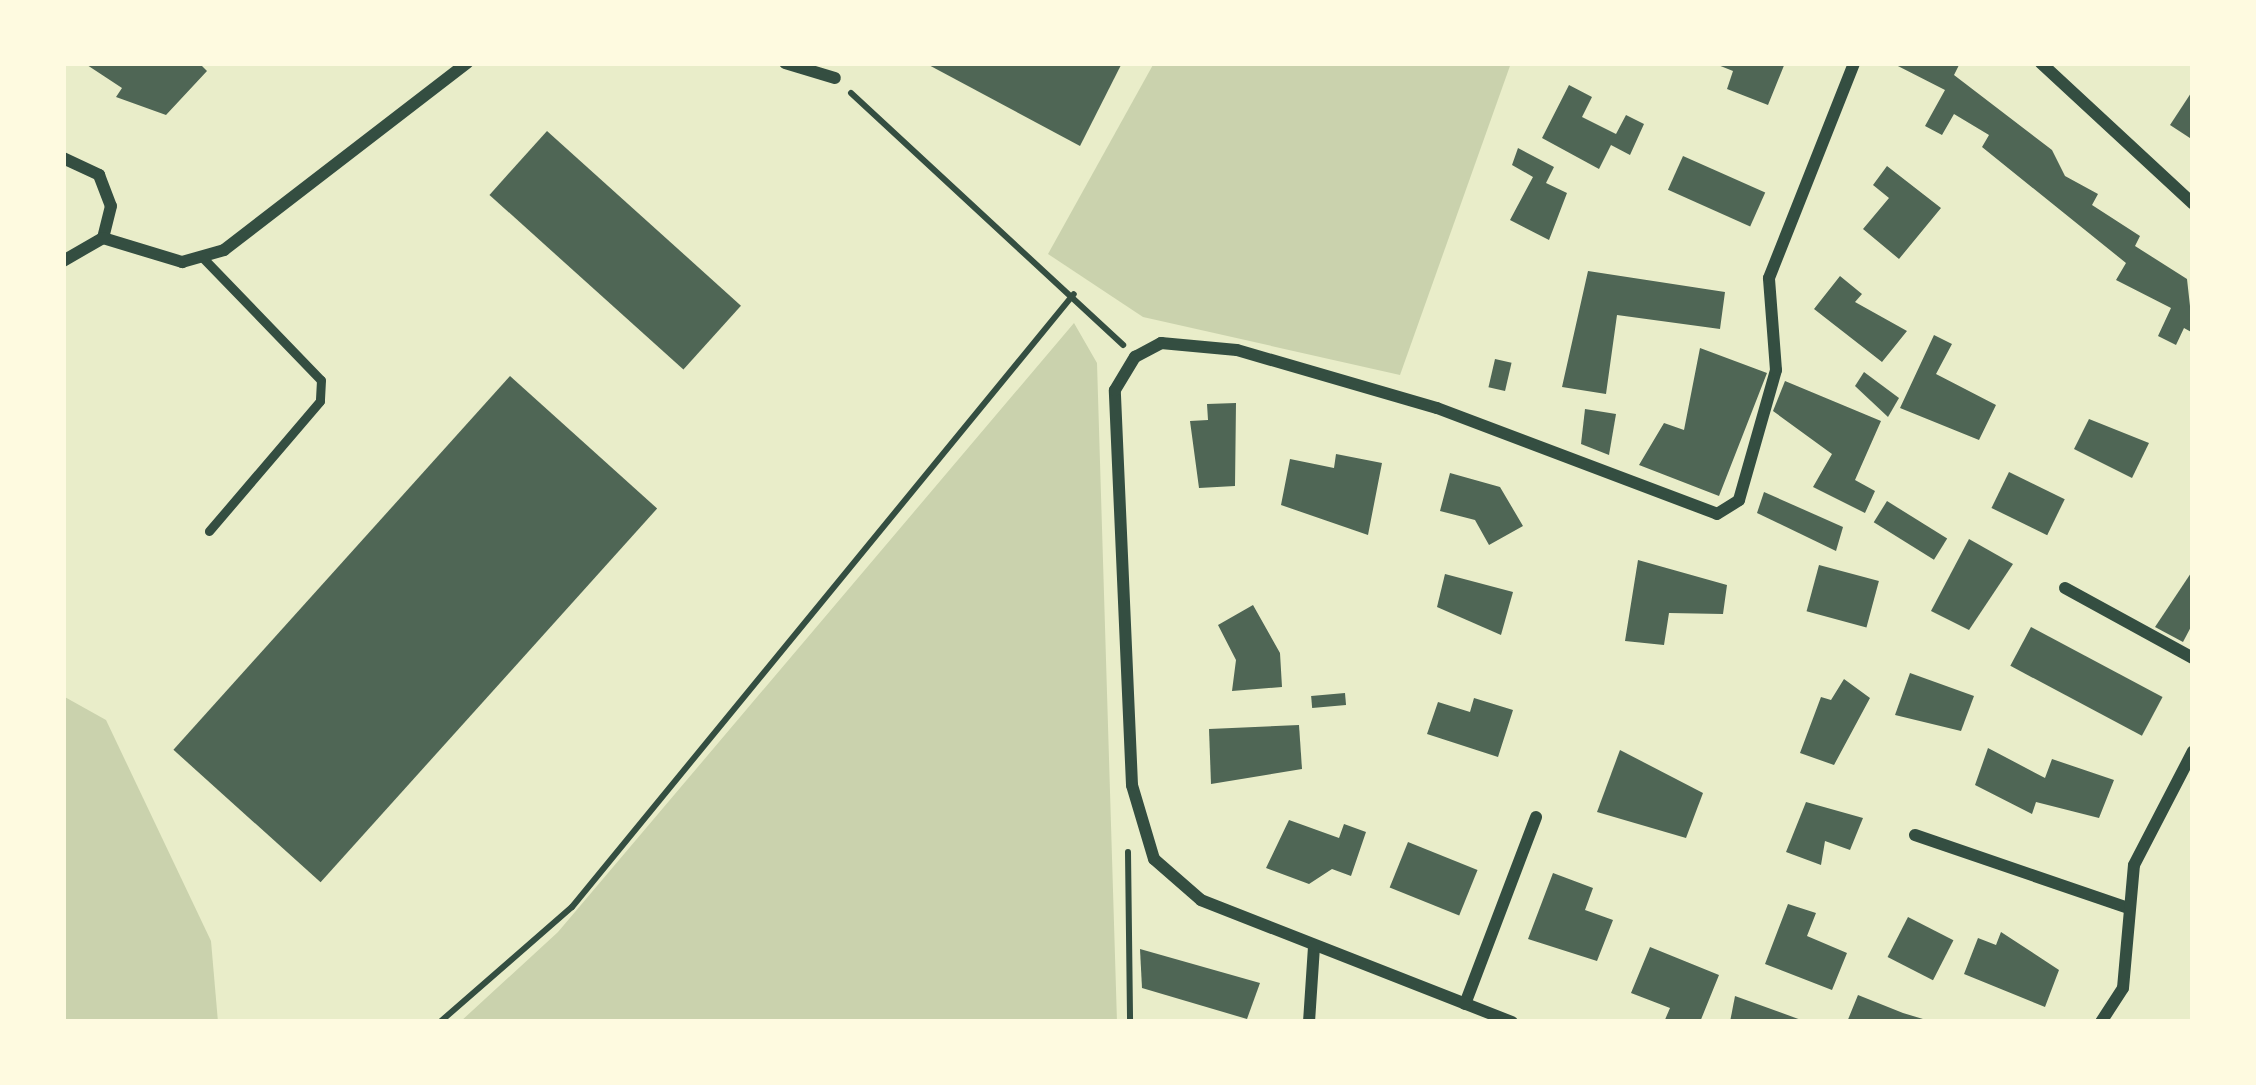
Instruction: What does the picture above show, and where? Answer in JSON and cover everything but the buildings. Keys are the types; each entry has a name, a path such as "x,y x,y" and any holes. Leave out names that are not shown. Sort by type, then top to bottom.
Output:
{"street":[{"path":"63,260 103,238 204,259 467,63"},
{"path":"1512,1022 1313,946 1184,889 1154,859 1134,812 1115,406 1135,357 1161,343 1238,350 1437,408 1717,514 1738,500 1776,370 1769,278 1854,63"},
{"path":"2041,63 2193,204"},
{"path":"794,64 836,78"},
{"path":"63,158 107,189 103,238"},
{"path":"2065,588 2193,658"},
{"path":"2101,1022 2123,988 2134,865 2193,751"},
{"path":"1466,1004 1536,817"},
{"path":"1915,835 2128,908"},
{"path":"1309,1022 1313,946"}],"lane":[{"path":"204,259 321,380 320,401 209,531"}],"path":[{"path":"836,78 1074,294 1135,357"},
{"path":"440,1022 572,907 1074,294"},
{"path":"1130,1022 1134,812"}],"green space":[{"path":"1154,63 1511,63 1400,375 1143,317 1048,254"},
{"path":"1074,323 1097,363 1117,1022 460,1022 558,932"},
{"path":"63,696 106,720 211,941 218,1022 63,1022"}]}
